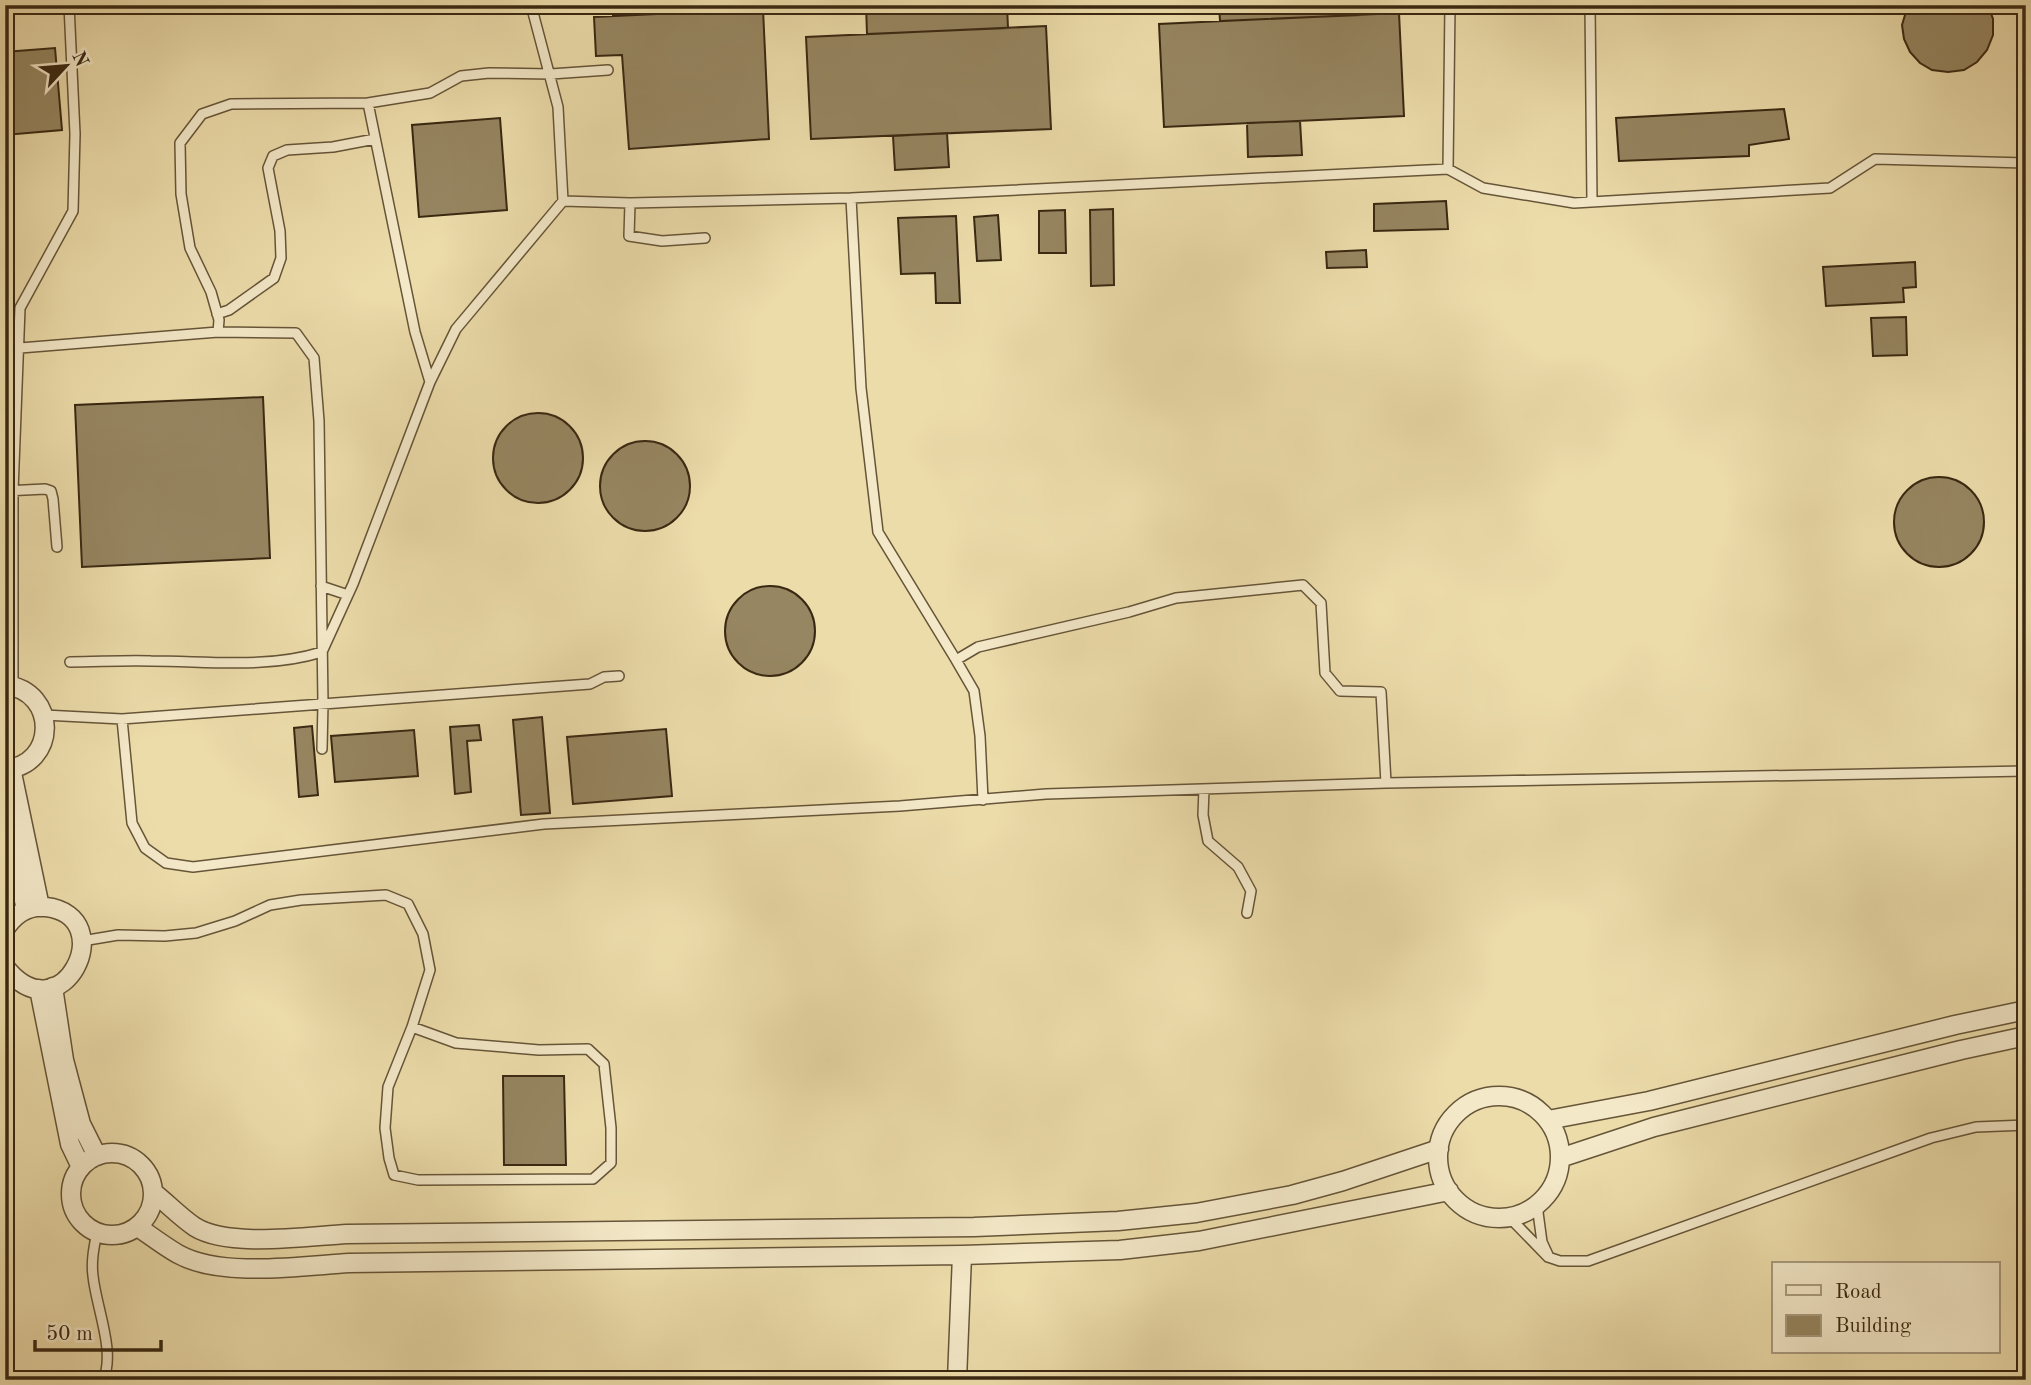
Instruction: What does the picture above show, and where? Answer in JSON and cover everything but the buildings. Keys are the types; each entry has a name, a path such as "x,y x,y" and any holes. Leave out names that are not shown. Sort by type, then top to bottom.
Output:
{"street":[{"path":"9,685 33,696 44,715 46,729 43,743 35,755 24,764 8,768 33,908"},
{"path":"5,821 33,908"},
{"path":"5,929 15,916 33,908 52,908 72,920 82,941 79,965 72,975 46,988 26,986 14,978 5,967"},
{"path":"46,988 77,1111 97,1156"},
{"path":"46,988 70,1144 81,1167"},
{"path":"1548,1120 1649,1101 2026,1010"},
{"path":"1560,1158 1654,1127 1961,1050 2026,1037"},
{"path":"1495,1096 1519,1099 1540,1111 1548,1120 1557,1138 1560,1158 1556,1180 1545,1198 1537,1205 1518,1215 1499,1218 1479,1214 1462,1205 1449,1191 1440,1171 1439,1149 1442,1137 1454,1116 1472,1102 1495,1096"},
{"path":"153,1192 197,1228 226,1237 262,1240 347,1234 974,1227 1118,1221 1196,1213 1330,1185 1439,1149"},
{"path":"122,1154 134,1159 144,1168 150,1179 152,1205 146,1217 138,1227 120,1235 97,1232 82,1222 72,1201 75,1177 81,1167 97,1156 122,1154"},
{"path":"138,1227 180,1255 224,1266 259,1269 349,1263 962,1255 1119,1250 1199,1241 1449,1191"},
{"path":"957,1380 962,1255"}],"lane":[{"path":"9,685 9,491 20,348 20,308 73,211 75,135 69,5"},
{"path":"70,662 152,661 218,664 298,659 322,652 348,595 430,382 456,329 562,201 558,107 531,5"},
{"path":"1448,169 1450,5"},
{"path":"1590,5 1592,202"},
{"path":"218,332 217,314 211,292 190,248 181,194 180,143 202,114 230,104 368,103 430,93 461,76 608,70"},
{"path":"368,103 415,332 430,382"},
{"path":"217,314 229,310 274,278 281,258 280,231 268,169 273,156 287,150 333,147 375,139"},
{"path":"562,201 630,203 851,198 1448,169 1483,188 1574,203 1830,188 1875,159 2026,163"},
{"path":"851,198 860,388 878,532 974,691 980,736 983,800"},
{"path":"630,203 629,236 662,241 705,238"},
{"path":"20,348 218,332 296,333 314,358 319,421 322,749"},
{"path":"9,491 51,491 57,547"},
{"path":"956,660 978,647 1129,612 1176,598 1303,585 1321,603 1325,673 1340,691 1381,692 1386,783"},
{"path":"321,586 348,595"},
{"path":"44,715 122,719 590,684 604,677 619,676"},
{"path":"122,719 132,823 145,848 166,863 193,867 544,824 983,800 1046,794 1386,783 2026,771"},
{"path":"1204,789 1203,815 1208,841 1238,867 1251,891 1247,913"},
{"path":"82,941 118,935 165,936 196,933 235,921 270,905 301,900 386,895 408,904 423,934 430,970 412,1027 388,1087 385,1128 394,1175 418,1180 593,1180 611,1163 611,1128 604,1064 588,1049 539,1050 456,1043 412,1027"},
{"path":"1508,1217 1548,1256 1560,1261 1588,1261 1931,1138 1976,1127 2026,1125"},
{"path":"1537,1205 1542,1241 1548,1256"},
{"path":"97,1232 92,1259 108,1366 103,1380"}]}
